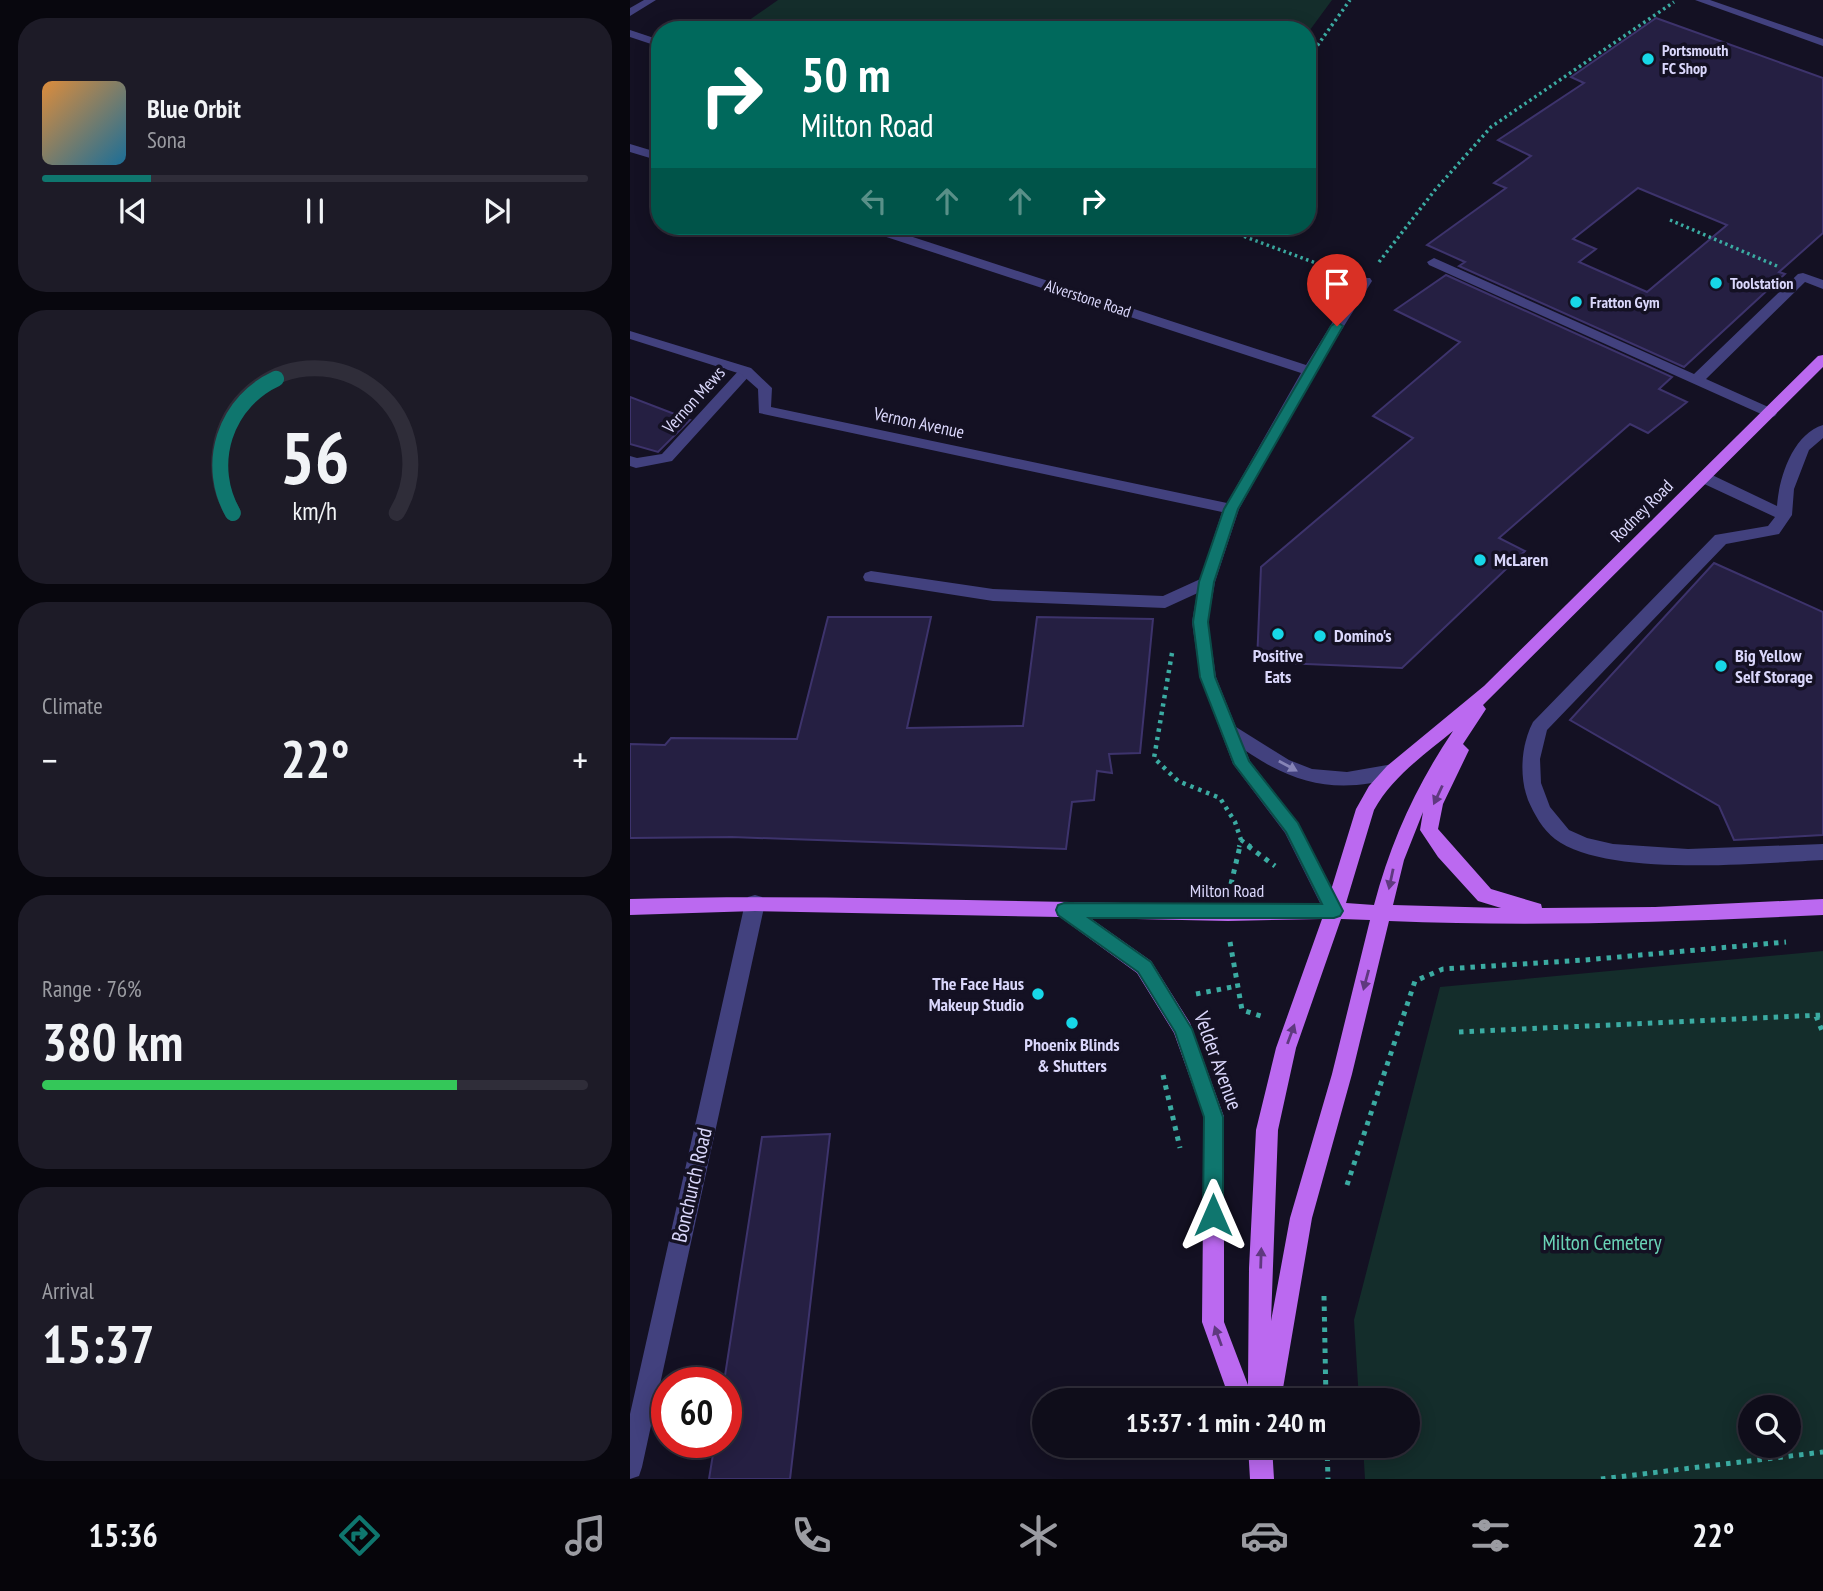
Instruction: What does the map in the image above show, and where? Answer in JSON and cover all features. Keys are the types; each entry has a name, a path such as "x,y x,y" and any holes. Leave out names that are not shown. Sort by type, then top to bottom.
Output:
{"main road":[{"name":"Rodney Road","path":"1334,911 1365,810 1374,791 1393,771 1490,690 1823,359"},
{"name":"Rodney Road","path":"1383,914 1403,835 1429,779 1490,690"},
{"name":"Rodney Road","path":"1490,690 1433,804 1429,830 1445,852 1485,895 1552,915"},
{"name":"Milton Road","path":"630,907 755,903 1228,913 1334,911 1383,914 1654,915 1823,906"},
{"name":"Velder Avenue","path":"1064,910 1144,967 1183,1029 1214,1117 1213,1322 1238,1388"},
{"name":"Velder Avenue","path":"1260,1388 1260,1268 1267,1130 1286,1048 1334,911"},
{"path":"1271,1388 1301,1218 1383,914"},
{"path":"1261,1458 1262,1479"}],"street":[{"path":"630,13 651,0"},
{"path":"1700,0 1821,39"},
{"path":"630,33 651,41"},
{"path":"630,148 651,155"},
{"name":"Alverstone Road","path":"894,235 1309,371"},
{"path":"1434,262 1770,413"},
{"path":"1696,380 1803,277 1823,285"},
{"path":"1334,911 1293,828 1242,764 1208,677 1200,622 1207,582 1231,509 1309,371 1365,281"},
{"path":"630,335 746,371"},
{"name":"Vernon Mews","path":"630,461 636,463 667,458 746,371"},
{"name":"Vernon Avenue","path":"746,371 765,388 764,410 1231,509"},
{"path":"1823,430 1802,448 1786,489 1784,515 1773,530 1721,539 1539,727 1530,767 1538,804 1551,824 1564,836 1591,846 1630,852 1725,858 1823,852"},
{"path":"1705,478 1784,515"},
{"path":"871,577 993,595 1166,602 1207,582"},
{"path":"1229,731 1301,773 1362,779 1393,771"},
{"name":"Bonchurch Road","path":"630,1467 755,903"}],"path":[{"path":"1316,47 1350,0"},
{"path":"1240,235 1365,281 1435,190 1491,127 1660,9 1678,0"},
{"path":"1670,220 1803,277"},
{"path":"1172,652 1154,758 1178,781 1220,798 1235,822 1241,840 1232,871"},
{"path":"1347,1188 1415,981 1443,969 1585,960 1797,941"},
{"path":"1232,958 1242,1010 1266,1018"},
{"path":"1186,996 1237,986"},
{"path":"1459,1032 1820,1015 1823,1033"},
{"path":"1161,1068 1183,1161"},
{"path":"1326,1286 1326,1388"},
{"path":"1601,1479 1823,1452"},
{"path":"1327,1458 1328,1479"}],"green space":[{"path":"778,0 1332,0 1316,22 748,21"},
{"name":"Milton Cemetery","path":"1823,951 1823,1479 1365,1479 1364,1458 1420,1458 1420,1388 1358,1388 1354,1320 1440,987"}],"building":[{"path":"1656,18 1823,78 1823,233 1779,272 1785,274 1684,367 1459,266 1465,262 1427,245 1506,188 1494,183 1531,156 1498,140 1584,83 1571,77","holes":["1638,188 1727,225 1647,292 1579,262 1596,249 1573,239"]},
{"path":"1446,275 1672,377 1659,389 1687,402 1648,433 1630,424 1499,538 1525,551 1402,668 1257,662 1261,567 1413,438 1373,416 1460,342 1395,310"},
{"path":"630,397 690,420 658,452 630,444"},
{"name":"Big Yellow Self Storage","path":"1714,563 1823,612 1823,835 1734,840 1719,806 1570,720"},
{"path":"828,617 931,617 907,728 1023,726 1037,617 1153,619 1140,753 1109,754 1112,773 1097,771 1094,800 1072,802 1066,849 732,837 630,838 630,744 665,745 671,738 797,739"},
{"path":"830,1134 790,1479 709,1479 712,1458 742,1458 742,1367 726,1367 762,1137"}],"place":[{"name":"Portsmouth FC Shop","path":"1648,59"},
{"name":"Toolstation","path":"1716,283"},
{"name":"Fratton Gym","path":"1576,302"},
{"name":"McLaren","path":"1480,560"},
{"name":"Positive Eats","path":"1278,634"},
{"name":"Domino's","path":"1320,636"},
{"name":"Big Yellow Self Storage","path":"1721,666"},
{"name":"The Face Haus Makeup Studio","path":"1038,994"},
{"name":"Phoenix Blinds & Shutters","path":"1072,1023"}],"route":[{"path":"1213,1215 1214,1117 1183,1029 1144,967 1064,910 1228,913 1334,911 1293,828 1242,764 1208,677 1200,622 1207,582 1231,509 1337,326"}]}
